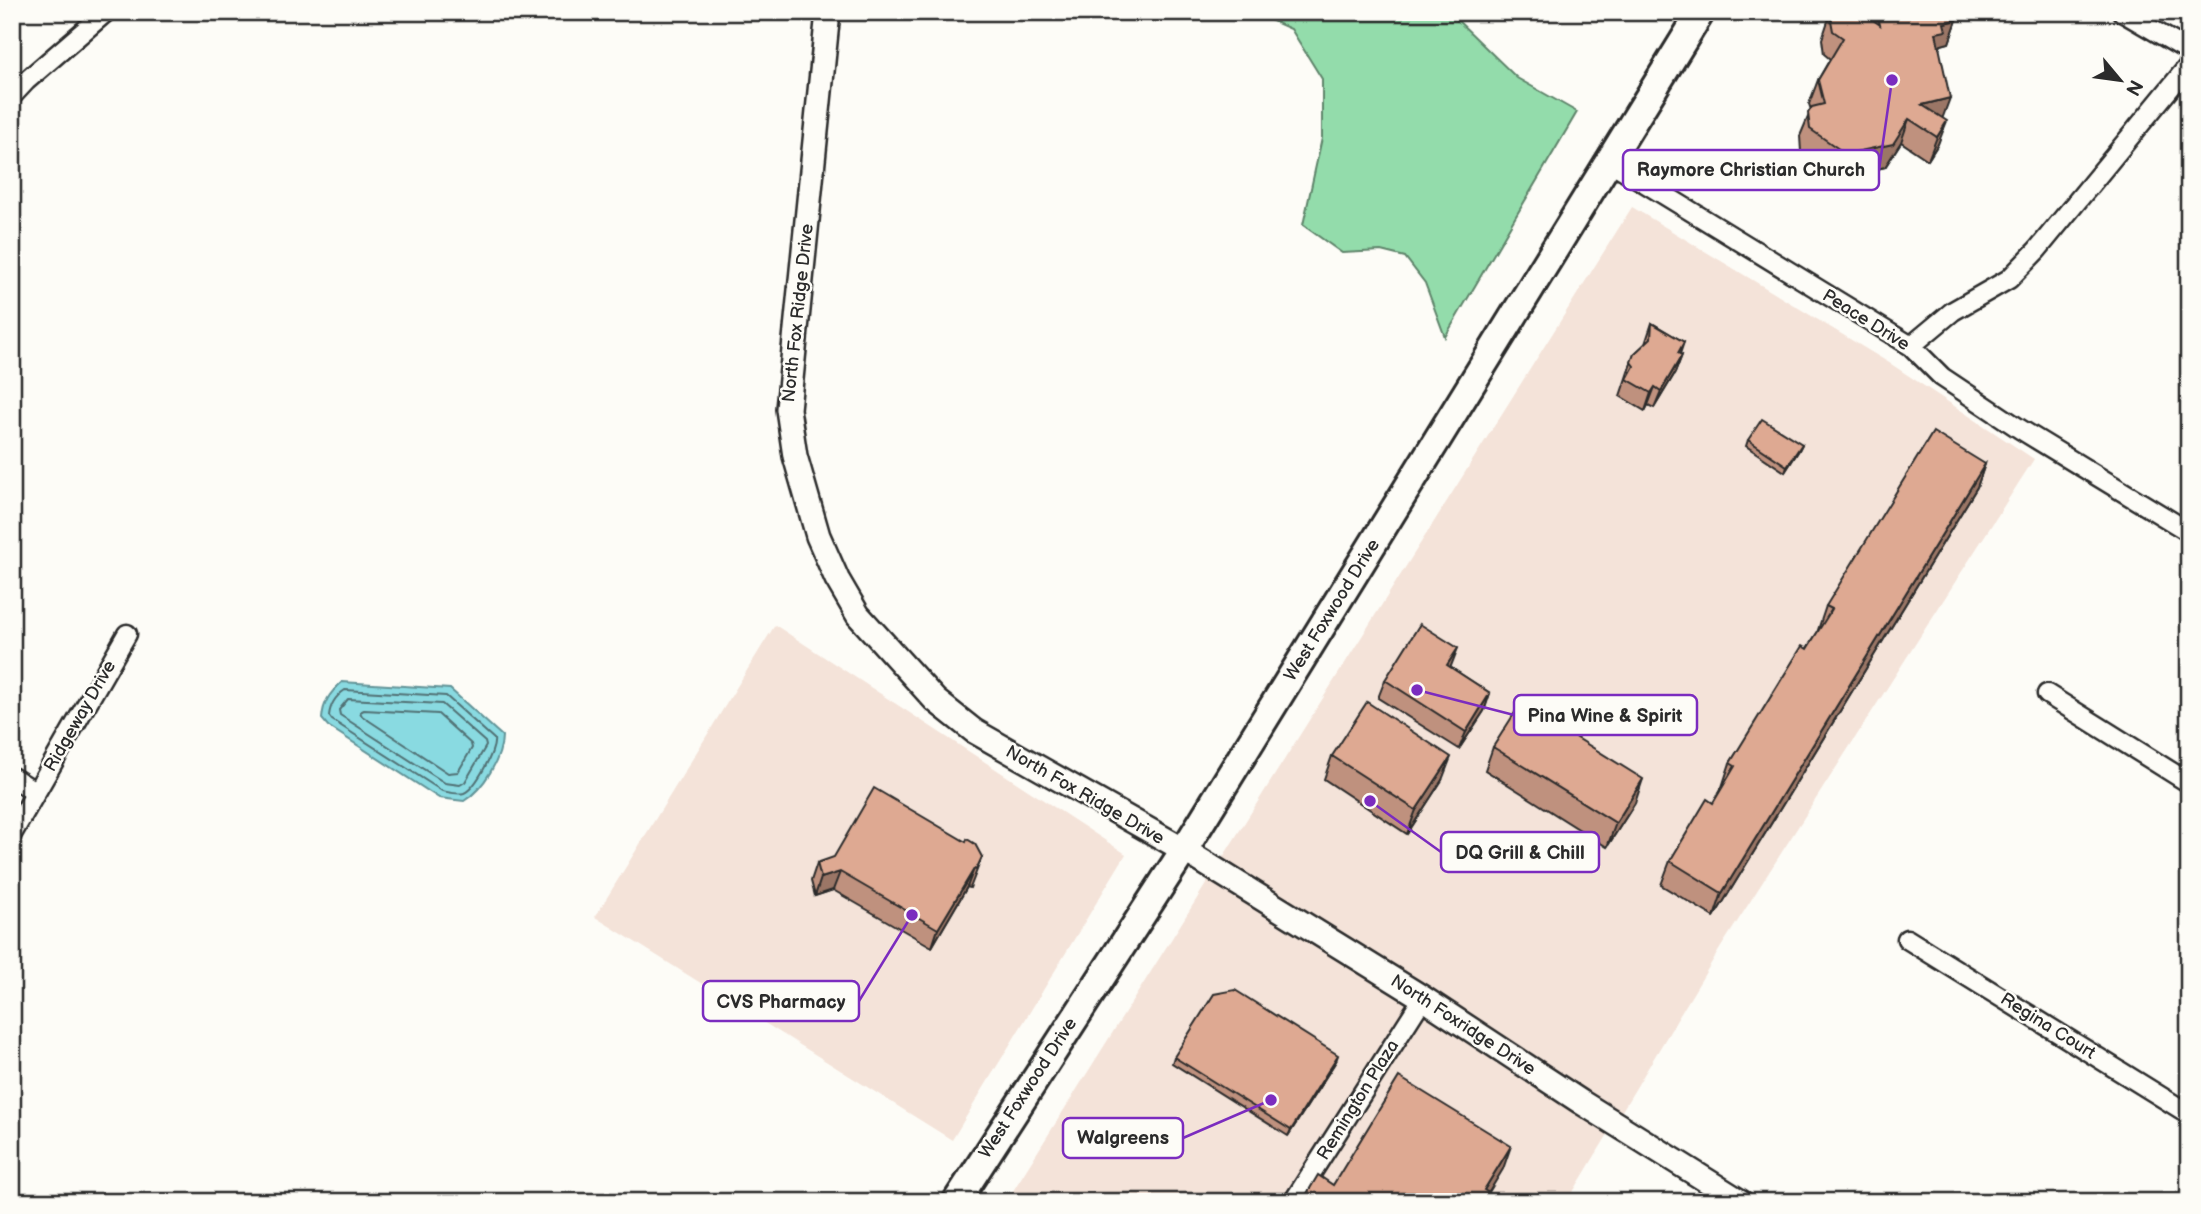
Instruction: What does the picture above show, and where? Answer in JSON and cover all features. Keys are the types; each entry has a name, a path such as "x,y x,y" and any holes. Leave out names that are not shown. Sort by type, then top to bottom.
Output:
{"main road":[{"name":"West Foxwood Drive","path":"956,1202 1184,850 1701,12"}],"street":[{"path":"12,96 106,12"},
{"name":"North Fox Ridge Drive","path":"828,12 788,409 795,456 818,536 837,579 858,615 935,701 974,732 1184,850"},
{"path":"2122,12 2189,51"},
{"path":"1911,346 1953,311 2009,279 2037,250 2189,65"},
{"name":"Peace Drive","path":"1609,162 1911,346 1942,377 2020,429 2185,523"},
{"name":"Ridgeway Drive","path":"12,834 127,634"},
{"path":"2047,694 2189,783"},
{"path":"12,776 36,792"},
{"name":"North Foxridge Drive","path":"1184,850 1423,998 1581,1102 1662,1150 1741,1202"},
{"name":"Regina Court","path":"1907,939 2189,1114"},
{"name":"Remington Plaza","path":"1293,1202 1423,998"}],"shaded area":[{"path":"1632,207 1891,364 2034,459 1721,947 1567,1202 1006,1202"},
{"path":"775,625 1126,854 952,1140 595,917"}],"green space":[{"path":"1252,12 1449,12 1517,78 1577,112 1445,337 1425,283 1405,257 1381,251 1342,253 1303,225 1322,138 1322,79 1291,29"}],"water":[{"path":"342,682 450,689 502,736 499,754 490,773 464,801 439,798 328,726 322,719 328,698"}],"building":[{"path":"1832,12 1862,12 1880,25 1877,12 1956,12 1957,20 1944,23 1946,31 1936,33 1950,98 1922,105 1947,121 1937,137 1909,119 1893,144 1846,154 1810,129 1808,113 1812,107 1824,104 1818,80 1843,38 1833,31 1830,15"},
{"path":"1652,323 1684,342 1678,353 1682,355 1661,391 1655,387 1651,393 1627,379 1634,366 1631,362 1634,354 1651,338"},
{"path":"1762,419 1802,444 1787,466 1748,440"},
{"path":"1933,432 1985,464 1722,893 1670,861 1707,799 1713,803 1735,766 1730,763 1802,646 1807,649 1832,609 1826,606"},
{"path":"1420,624 1458,648 1447,665 1490,693 1466,732 1385,680"},
{"path":"1367,702 1451,757 1416,810 1332,756"},
{"path":"1521,703 1643,779 1616,823 1493,747"},
{"path":"874,788 966,842 967,839 975,844 982,857 938,929 840,872 821,878 817,863 834,857"},
{"path":"1235,990 1338,1055 1291,1130 1174,1057 1214,994"},
{"path":"1399,1077 1511,1146 1484,1190 1495,1197 1492,1202 1302,1202 1318,1175 1333,1185"}],"place":[{"name":"Raymore Christian Church","path":"1892,80"},
{"name":"Pina Wine & Spirit","path":"1417,690"},
{"name":"DQ Grill & Chill","path":"1370,801"},
{"name":"CVS Pharmacy","path":"912,915"},
{"name":"Walgreens","path":"1271,1100"}]}
